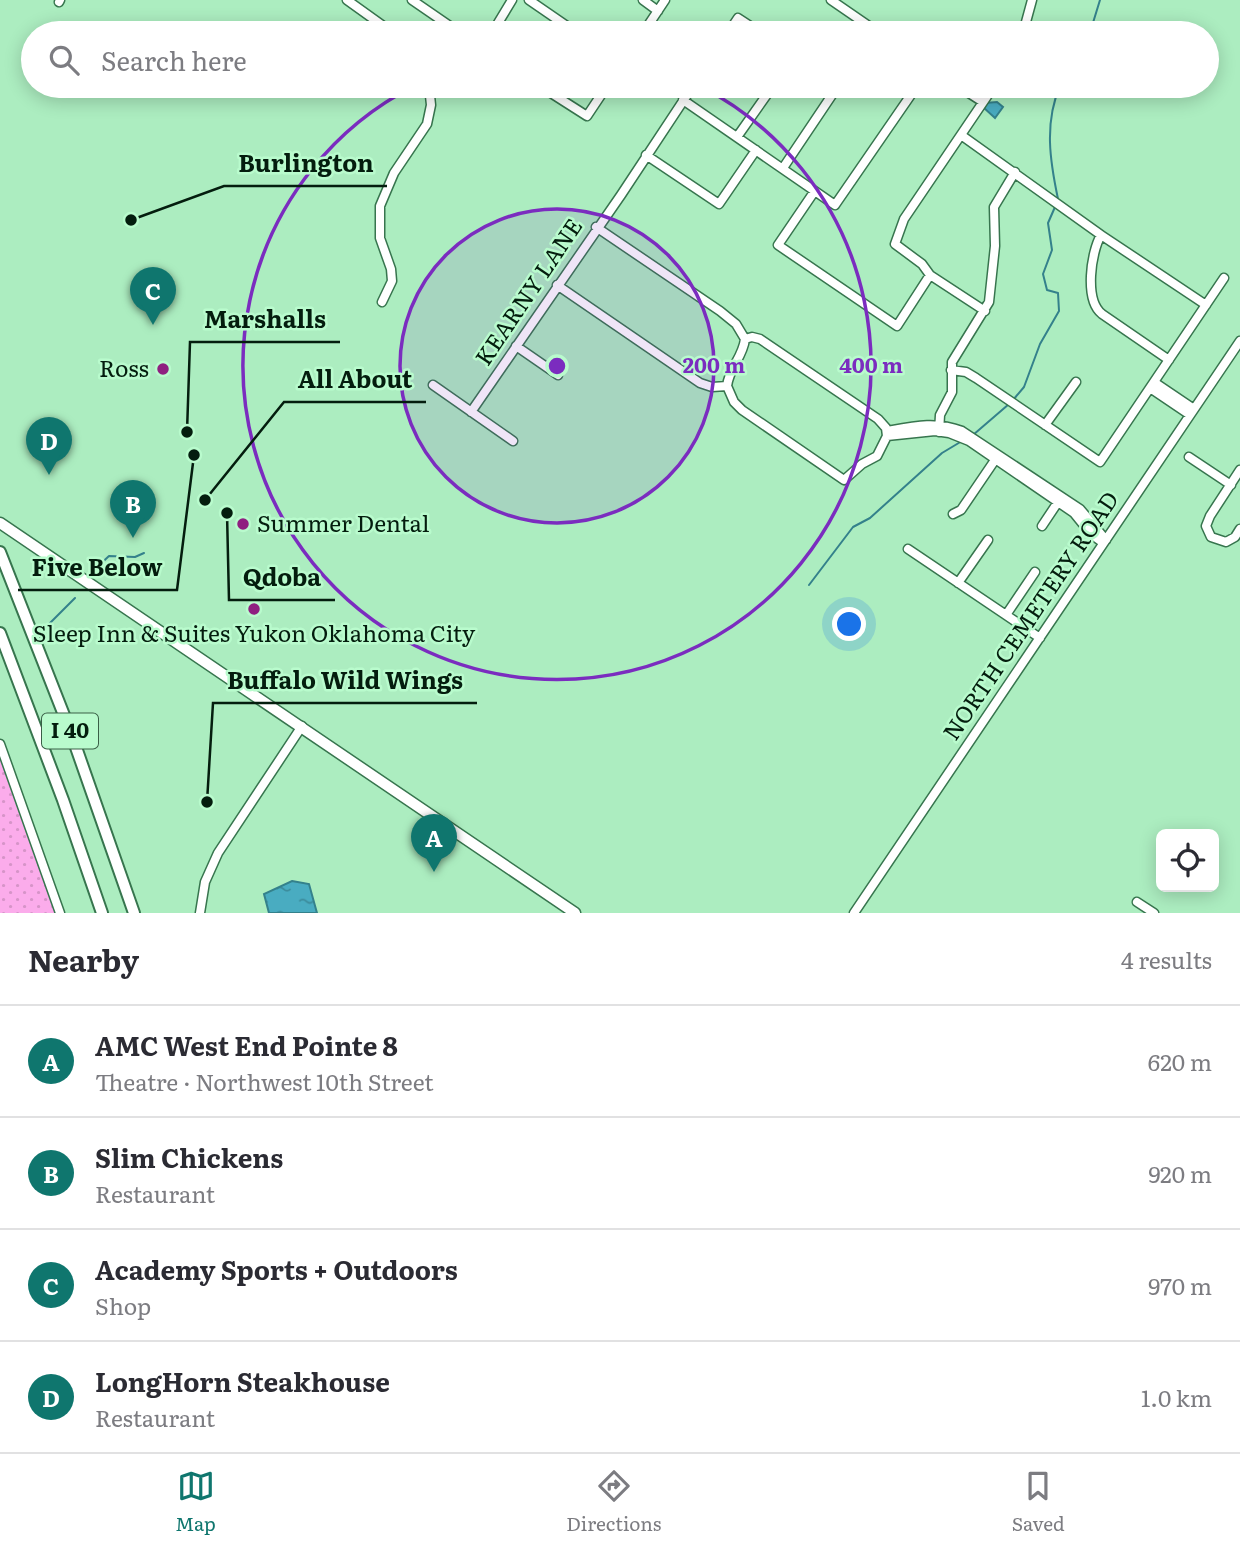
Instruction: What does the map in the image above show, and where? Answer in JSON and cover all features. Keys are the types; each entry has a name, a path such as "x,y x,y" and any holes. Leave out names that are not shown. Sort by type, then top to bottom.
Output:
{"highway":[{"name":"I 40","path":"0,552 67,722 134,913"},
{"name":"I 40","path":"0,633 102,913"}],"main road":[{"path":"3,524 302,726 560,909 575,913"}],"street":[{"path":"347,0 376,21"},
{"path":"412,0 443,21"},
{"path":"499,21 512,0"},
{"path":"528,0 559,21"},
{"path":"643,0 658,11"},
{"path":"651,21 666,0"},
{"path":"831,0 861,21"},
{"path":"1026,21 1032,0"},
{"path":"382,302 392,282 391,269 380,238 380,206 394,173 426,124 430,98"},
{"path":"559,98 587,116 599,98"},
{"path":"737,137 765,98"},
{"path":"783,168 830,98"},
{"path":"683,100 835,205 909,98"},
{"path":"977,98 983,102"},
{"path":"985,311 930,275 922,264 895,244 904,219 986,98"},
{"name":"KEARNY LANE","path":"471,412 596,227 621,195 683,100"},
{"path":"961,135 1101,235 1206,304"},
{"path":"646,155 719,204 756,150"},
{"path":"939,428 940,415 951,392 952,362 985,311 992,295 994,207 1015,172"},
{"path":"814,192 778,245 897,326 930,275"},
{"path":"596,227 736,324 745,339 727,386 734,402 742,410 844,480 862,464 877,456 887,434"},
{"path":"1101,235 1094,248 1091,293 1094,305 1102,314 1169,360"},
{"path":"951,370 966,372 976,378 1100,462 1224,278"},
{"path":"557,285 700,383 712,387 727,386"},
{"path":"745,339 760,339 878,419 887,434"},
{"name":"NORTH CEMETERY ROAD","path":"854,913 1240,341"},
{"path":"516,346 558,375"},
{"path":"1045,425 1076,382"},
{"path":"433,385 513,441"},
{"path":"1152,385 1192,412"},
{"path":"887,434 939,428 969,441 1080,509 1105,542"},
{"path":"953,514 961,510 997,457"},
{"path":"1189,457 1231,485"},
{"path":"1240,470 1207,522 1207,531 1217,540 1229,541 1240,529"},
{"path":"1042,526 1060,499"},
{"path":"958,583 988,540"},
{"path":"908,549 1040,638"},
{"path":"1006,615 1035,572"},
{"path":"200,913 205,882 213,864 302,726"},
{"path":"0,744 60,913"},
{"path":"1137,902 1154,913"}],"shaded area":[{"path":"0,756 57,913 0,913"}],"water":[{"path":"997,102 1003,107 995,118 984,108 985,103"},
{"path":"292,881 309,884 317,913 269,913 264,894"}],"waterway":[{"path":"1094,21 1100,0"},
{"path":"1056,98 1050,142 1058,199"},
{"path":"1013,400 1024,387 1040,344 1059,311 1058,293 1047,290 1043,274 1052,250 1048,223 1055,207"},
{"path":"973,435 1009,404"},
{"path":"809,585 853,527 870,518 942,453 962,441"},
{"path":"95,569 109,556 135,557 144,553"},
{"path":"47,626 75,598"}],"place":[{"name":"Burlington","path":"131,220"},
{"name":"Academy Sports + Outdoors","path":"153,325"},
{"name":"Ross","path":"163,369"},
{"name":"Marshalls","path":"187,432"},
{"name":"Five Below","path":"194,455"},
{"name":"LongHorn Steakhouse","path":"49,475"},
{"name":"All About","path":"205,500"},
{"name":"Qdoba","path":"227,513"},
{"name":"Summer Dental","path":"243,524"},
{"name":"Slim Chickens","path":"133,538"},
{"name":"Sleep Inn & Suites Yukon Oklahoma City","path":"254,609"},
{"name":"Buffalo Wild Wings","path":"207,802"},
{"name":"AMC West End Pointe 8","path":"434,872"}]}
